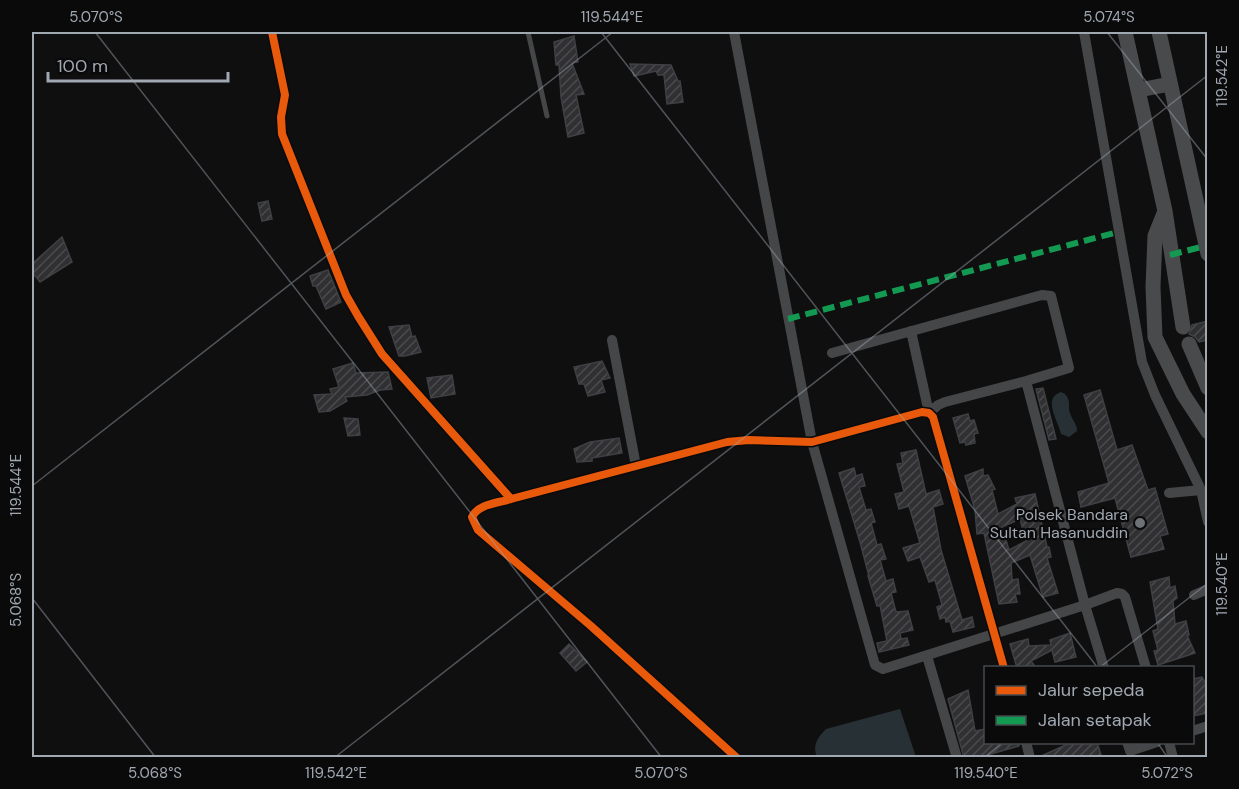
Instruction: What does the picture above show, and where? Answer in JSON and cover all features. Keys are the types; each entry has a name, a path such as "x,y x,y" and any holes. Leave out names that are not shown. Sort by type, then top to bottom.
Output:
{"main road":[{"path":"1125,32 1165,211 1170,255 1183,327"},
{"path":"1158,32 1202,208 1208,254"},
{"path":"1139,90 1170,84"},
{"path":"1165,211 1155,236 1153,287 1155,337 1183,394 1208,432"},
{"path":"1189,344 1208,388"}],"street":[{"path":"272,32 285,95 281,117 282,134 346,295 382,354 511,499"},
{"path":"734,32 812,441 876,665 883,669 1117,594 1125,597 1145,666"},
{"path":"1083,32 1142,362 1155,395 1201,490 1208,522"},
{"path":"737,758 591,626 478,530 472,517 479,508 727,442 812,441 929,412 945,402 1069,368 1052,297 1049,294 832,353"},
{"path":"911,331 929,412 933,417 1003,666"},
{"path":"612,340 636,466"},
{"path":"1026,381 1103,666"},
{"path":"1168,493 1201,490"},
{"path":"1194,594 1208,589"},
{"path":"927,656 957,758"},
{"path":"1130,750 1150,744"}],"lane":[{"path":"528,32 547,117"}],"shaded area":[{"path":"1061,392 1067,397 1069,411 1077,429 1069,437 1061,434 1053,410 1053,399"},
{"path":"900,709 916,757 817,757 815,749 817,742 826,729"}],"building":[{"path":"574,36 578,62 572,63 584,94 576,95 584,133 568,137 554,42"},
{"path":"630,64 671,65 680,81 683,102 667,104 664,75 658,75 656,71 634,76"},
{"path":"268,201 272,219 262,221 258,203"},
{"path":"62,237 72,262 40,282 32,272 32,264"},
{"path":"328,270 341,302 326,309 310,276"},
{"path":"1208,321 1208,340 1199,342 1189,334 1192,325"},
{"path":"409,325 412,337 415,336 421,352 399,356 389,327"},
{"path":"602,361 610,378 601,380 605,392 588,396 584,384 579,384 574,367"},
{"path":"353,363 356,373 388,372 392,389 345,397 347,401 330,411 319,412 314,395 332,394 330,389 339,387 333,369"},
{"path":"452,375 455,394 431,398 427,378"},
{"path":"1043,388 1056,439 1049,440 1036,389"},
{"path":"1100,390 1117,450 1132,445 1148,490 1155,488 1168,534 1160,536 1164,549 1131,557 1115,498 1081,507 1078,492 1109,483 1084,395"},
{"path":"968,414 970,421 974,420 978,433 974,434 975,443 966,445 965,442 960,443 953,418"},
{"path":"344,418 358,419 360,435 348,436"},
{"path":"619,438 622,453 592,458 592,461 577,462 574,449 590,442"},
{"path":"916,450 926,494 939,490 943,504 933,507 941,550 962,620 972,617 974,627 953,632 950,621 946,622 945,617 940,619 937,607 942,605 935,580 929,582 920,557 908,561 903,548 920,543 909,506 899,509 895,494 904,492 897,464 903,463 901,453"},
{"path":"854,468 856,476 862,474 865,486 859,487 866,510 871,509 875,522 871,523 877,545 881,544 886,559 880,560 886,581 893,579 896,592 891,593 896,612 908,611 913,630 900,633 901,639 907,638 909,645 879,652 877,643 887,641 880,605 877,606 839,473"},
{"path":"983,469 983,476 988,475 995,489 992,490 998,514 1017,504 1015,498 1035,494 1051,557 1047,558 1058,593 1043,597 1030,555 1011,563 1012,580 1018,579 1020,594 1015,594 1017,602 999,604 984,533 977,534 975,510 965,476","holes":["1020,519 1026,541 1009,550 1002,527"]},
{"path":"1169,577 1170,588 1175,586 1177,598 1173,601 1175,624 1186,621 1189,635 1187,635 1195,653 1158,665 1154,651 1158,650 1153,631 1158,629 1150,582"},
{"path":"1070,633 1076,657 1055,662 1052,650 1031,661 1035,666 1016,666 1010,644 1028,639 1029,646 1051,645 1050,640"},
{"path":"569,644 587,662 576,671 560,653"},
{"path":"1202,677 1208,688 1208,713 1194,716 1194,679"},
{"path":"968,690 975,731 984,729 984,744 1019,744 1019,746 977,758 964,758 948,699"},
{"path":"1068,744 1098,744 1102,758 1037,758"}],"marked path":[{"path":"788,319 1118,232"},
{"path":"1170,255 1205,246"}],"cycle path":[{"path":"272,32 285,95 281,117 282,134 346,295 382,354 511,499"},
{"path":"737,758 591,626 478,530 472,517 475,513 495,503 727,442 749,440 812,442 922,412 929,413 933,417 1003,666"}],"place":[{"name":"Polsek Bandara Sultan Hasanuddin","path":"1140,523"}]}
